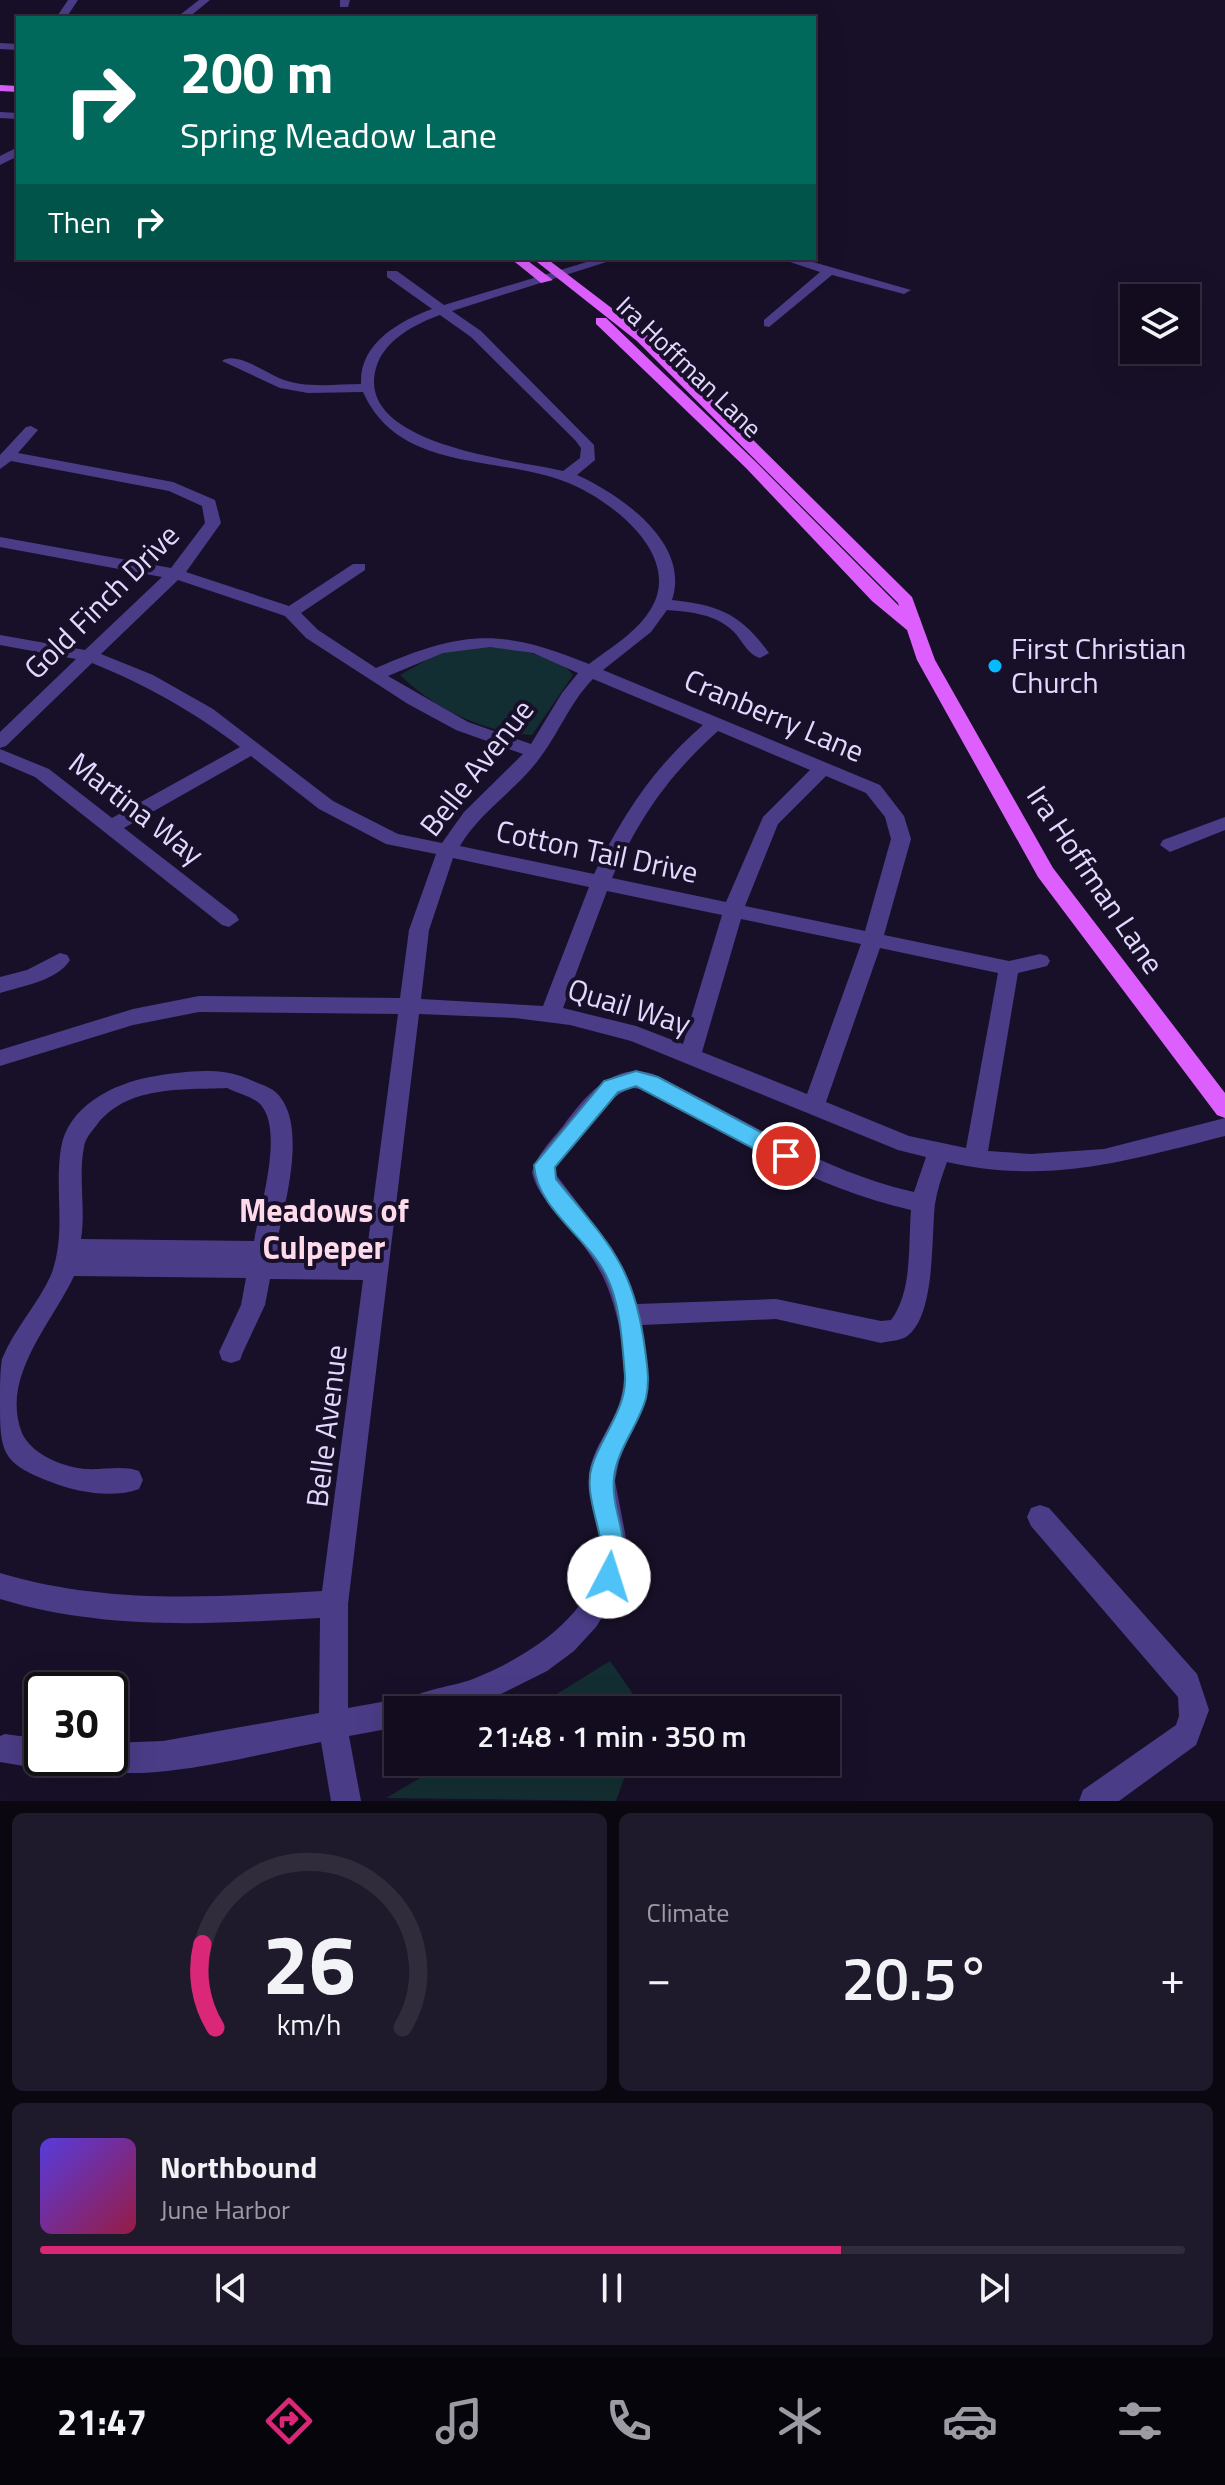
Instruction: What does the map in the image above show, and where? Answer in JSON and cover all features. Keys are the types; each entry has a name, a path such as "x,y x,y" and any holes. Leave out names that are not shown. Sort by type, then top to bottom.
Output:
{"main road":[{"name":"Ira Hoffman Lane","path":"520,260 553,277"},
{"name":"Ira Hoffman Lane","path":"540,260 553,277 657,372 878,597 915,628 926,660 1016,824 1072,911 1225,1109"}],"street":[{"path":"184,16 205,0"},
{"path":"607,260 443,309 411,322 388,339 368,364 367,388 383,417 422,443 456,455 535,467 567,476 619,504 656,545 667,570 662,604 710,609 728,615 742,627 760,653"},
{"path":"792,260 904,290"},
{"path":"769,323 830,270"},
{"path":"392,274 476,334 580,437 589,448 587,460 567,476"},
{"path":"229,361 280,384 308,389 367,388"},
{"path":"4,460 31,430"},
{"name":"Gold Finch Drive","path":"0,742 175,574 205,539 213,523 209,503 173,487 4,460"},
{"path":"0,542 175,574 291,612 312,634 462,726 535,752"},
{"path":"291,612 359,567"},
{"name":"Belle Avenue","path":"346,1801 333,1726 334,1604 419,930 425,903 448,851 472,815 512,780 535,752 569,695 636,635 662,604"},
{"name":"Cranberry Lane","path":"377,674 449,643 493,639 537,649 873,789 894,816 901,839 873,939 813,1107"},
{"name":"Cotton Tail Drive","path":"0,640 92,657 147,679 207,713 326,805 393,839 1009,968 1040,961"},
{"path":"550,1014 600,883 639,809 671,764 717,722"},
{"path":"111,827 252,748"},
{"name":"Martina Way","path":"0,755 42,773 229,920"},
{"path":"690,1056 733,910 770,821 824,767"},
{"path":"1170,845 1225,823"},
{"path":"0,985 34,975 60,960"},
{"path":"975,1159 1009,968"},
{"name":"Quail Way","path":"0,1058 133,1017 199,1004 312,1003 550,1014 625,1031 906,1144 939,1153 1031,1163 1104,1158 1225,1127"},
{"path":"130,1480 78,1480 29,1462 7,1433 2,1405 7,1376 67,1258 75,1182 72,1148 84,1121 108,1099 126,1090 199,1080 229,1080 257,1091 277,1110 282,1122 279,1171 253,1305 231,1352"},
{"path":"465,1696 507,1679 563,1638 585,1618 609,1577 614,1548 601,1483 603,1468 634,1399 637,1381 629,1315 618,1276 608,1259 545,1181 543,1172 548,1158 617,1082 645,1080 834,1179 890,1197 924,1203"},
{"path":"629,1315 776,1309 881,1332 898,1329 908,1317 919,1267 924,1203 939,1153"},
{"path":"67,1258 379,1261"},
{"path":"1040,1517 1187,1684 1194,1698 1193,1725 1186,1735 1094,1801"},
{"path":"0,1586 90,1608 145,1612 334,1604"},
{"path":"128,1757 163,1756 384,1716"},
{"path":"5,1749 24,1752"}],"green space":[{"path":"481,643 545,657 573,675 532,735 496,729 461,717 428,698 400,675 448,648"},
{"path":"610,1661 634,1696 554,1696"},
{"path":"423,1776 625,1776 616,1801 386,1798"}],"place":[{"name":"First Christian Church","path":"995,666"}],"district":[{"name":"Meadows of Culpeper","path":"324,1230"}],"route":[{"path":"609,1577 614,1548 601,1483 603,1468 634,1399 637,1381 627,1299 608,1259 545,1181 544,1165 611,1087 617,1082 636,1078 651,1082 786,1156"}]}
